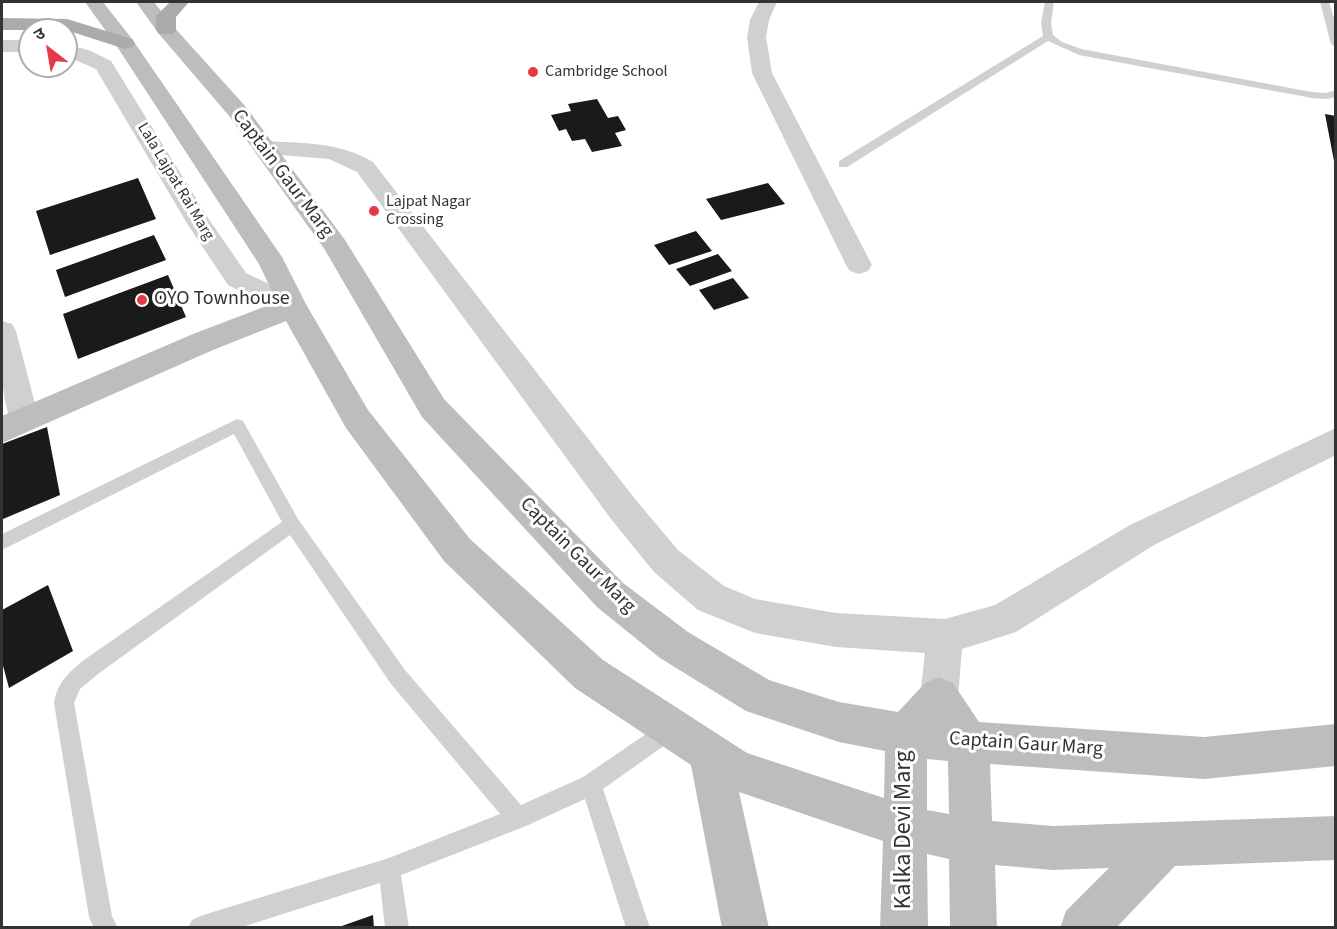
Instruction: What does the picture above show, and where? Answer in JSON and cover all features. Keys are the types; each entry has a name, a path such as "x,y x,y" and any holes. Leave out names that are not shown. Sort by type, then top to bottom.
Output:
{"main road":[{"path":"94,2 273,263 293,306 357,419 457,550 589,674 736,770 906,827 970,841 1053,848 1335,838"},
{"name":"Captain Gaur Marg","path":"145,2 173,16 238,112 336,246 433,408 610,594 674,645 760,697 839,722 932,739 1204,758 1335,745"},
{"path":"2,16 40,5"},
{"path":"2,24 67,25 124,43"},
{"path":"13,425 293,306"},
{"path":"939,697 968,741 974,927"},
{"name":"Kalka Devi Marg","path":"904,927 906,734 939,697"},
{"path":"709,752 746,927"},
{"path":"1083,927 1164,845"}],"street":[{"path":"768,2 757,24 754,42 762,73 859,265"},
{"path":"2,46 18,46"},
{"name":"Lala Lajpat Rai Marg","path":"78,53 104,65 200,225 237,279 293,306"},
{"path":"264,148 339,153 355,159 365,167 624,509 666,561 711,598 755,616 836,630 945,637 1003,620 1142,535 1335,440"},
{"path":"2,330 13,425"},
{"path":"939,697 945,637"}],"lane":[{"path":"1049,2 1044,27 1048,37 1059,45 1079,52 1312,95 1326,96 1335,93"},
{"path":"1324,2 1335,44"},
{"path":"843,164 1048,37"},
{"path":"2,542 237,425 292,524 398,677 518,818"},
{"path":"106,927 101,917 64,693 91,667 292,524"},
{"path":"200,927 389,869 518,818 591,785 672,728"},
{"path":"591,785 638,927"},
{"path":"389,869 397,927"}],"building":[{"path":"597,99 608,118 618,116 626,130 615,133 622,146 592,152 585,139 572,141 566,129 559,131 551,115 571,111 568,104"},
{"path":"1325,114 1336,116 1336,161 1334,161"},
{"path":"138,178 156,219 50,255 36,211"},
{"path":"768,183 785,204 721,220 706,199"},
{"path":"696,231 712,251 669,265 654,245"},
{"path":"154,235 166,260 65,297 56,270"},
{"path":"718,254 732,271 690,286 676,269"},
{"path":"168,275 186,317 78,359 63,314"},
{"path":"733,278 749,298 714,310 699,290"},
{"path":"47,427 60,495 3,519 2,444"},
{"path":"48,585 73,651 9,688 2,662 2,610"},
{"path":"373,915 374,928 339,928 339,927"}],"place":[{"name":"Cambridge School","path":"533,72"},
{"name":"Lajpat Nagar Crossing","path":"374,211"},
{"name":"OYO Townhouse","path":"142,300"}]}
